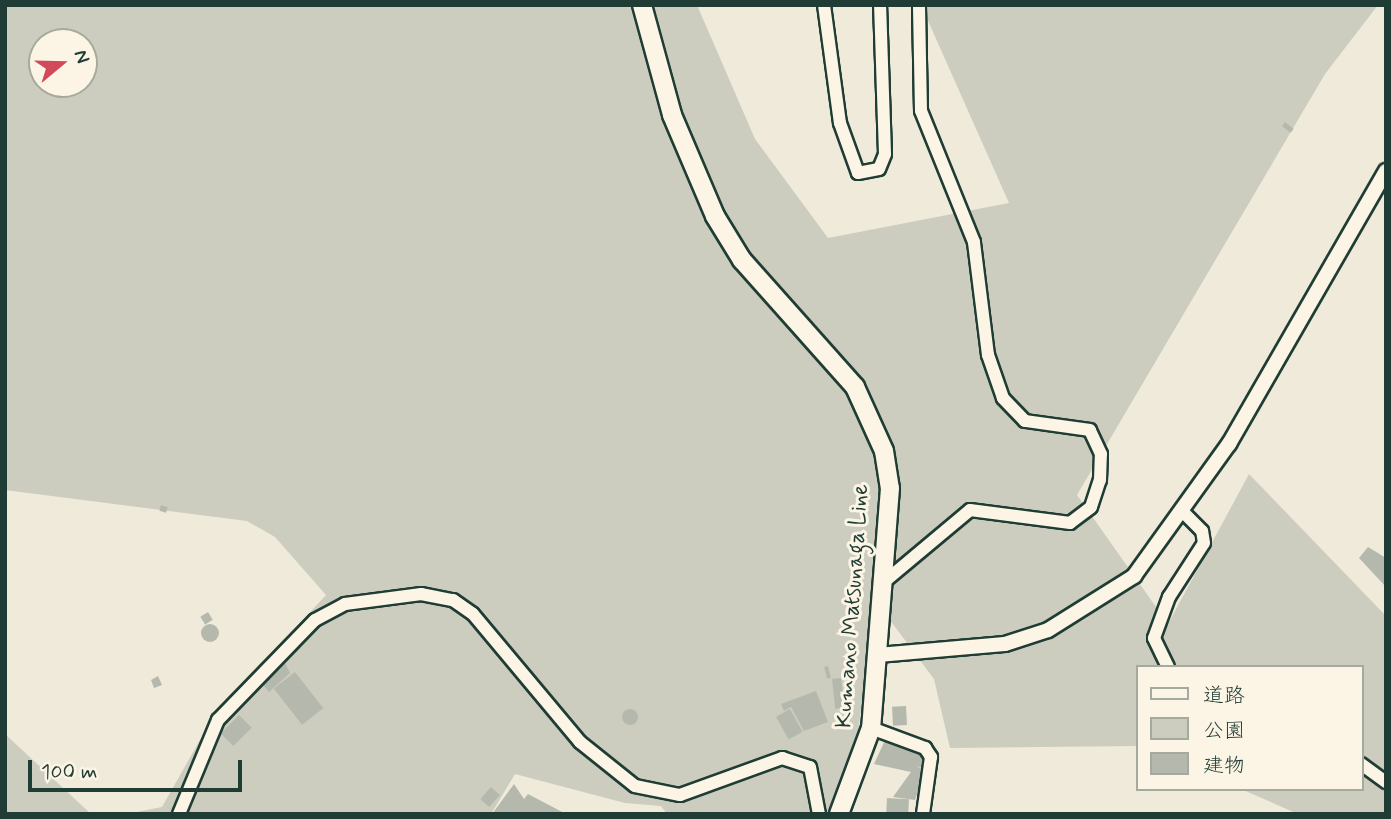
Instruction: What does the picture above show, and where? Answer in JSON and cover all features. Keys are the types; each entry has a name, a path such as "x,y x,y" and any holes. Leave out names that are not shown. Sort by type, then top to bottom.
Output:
{"main road":[{"name":"Kumano Matsunaga Line","path":"642,5 672,115 715,216 741,260 872,414 890,488 872,728 839,814"}],"street":[{"path":"824,5 840,123 858,173 879,169 885,154 880,5"},
{"path":"884,582 970,510 1070,523 1091,507 1100,480 1101,454 1090,430 1025,421 1003,398 988,355 974,242 921,111 919,5"},
{"path":"878,655 1005,644 1048,631 1134,576 1184,513 1386,171"},
{"path":"1167,665 1154,638 1169,597 1204,543 1202,531 1184,513"},
{"path":"179,814 218,720 315,621 345,604 421,594 453,600 473,614 580,742 635,786 680,795 782,758 810,767 819,814"},
{"path":"872,728 925,748 931,757 923,814"},
{"path":"1363,765 1386,782"}],"green space":[{"path":"5,5 697,5 755,139 828,238 1009,203 921,5 1378,5 1325,74 1077,495 1168,624 1249,474 1386,616 1386,814 1298,814 1246,791 1363,791 1363,665 1136,665 1136,746 950,748 934,679 875,600 854,763 834,814 667,814 661,806 625,803 515,774 491,814 127,814 162,807 213,717 326,595 275,537 247,521 5,490"},
{"path":"5,734 91,814 5,814"}],"building":[{"path":"1285,122 1294,129 1291,133 1282,126"},
{"path":"161,505 168,507 166,513 159,511"},
{"path":"1368,547 1386,558 1386,587 1359,558"},
{"path":"208,612 213,620 205,624 200,617"},
{"path":"210,624 216,627 219,633 216,639 210,642 204,639 201,633 204,627"},
{"path":"284,661 290,673 269,692 259,680"},
{"path":"828,666 831,678 827,679 824,667"},
{"path":"295,672 323,708 302,725 274,689"},
{"path":"158,676 162,685 154,688 151,680"},
{"path":"841,678 844,708 835,709 832,679"},
{"path":"816,691 828,722 804,731 791,707 784,711 781,704"},
{"path":"906,706 907,725 893,726 892,707"},
{"path":"630,709 636,711 636,723 630,725 624,723 622,717 624,711"},
{"path":"790,709 803,732 789,739 776,717"},
{"path":"239,715 252,728 233,746 221,733"},
{"path":"886,738 926,756 926,769 916,766 925,770 915,800 893,797 911,772 874,764"},
{"path":"514,784 524,799 528,794 566,814 492,814"},
{"path":"491,787 500,795 489,807 480,799"},
{"path":"887,798 909,799 908,814 886,814"}]}
